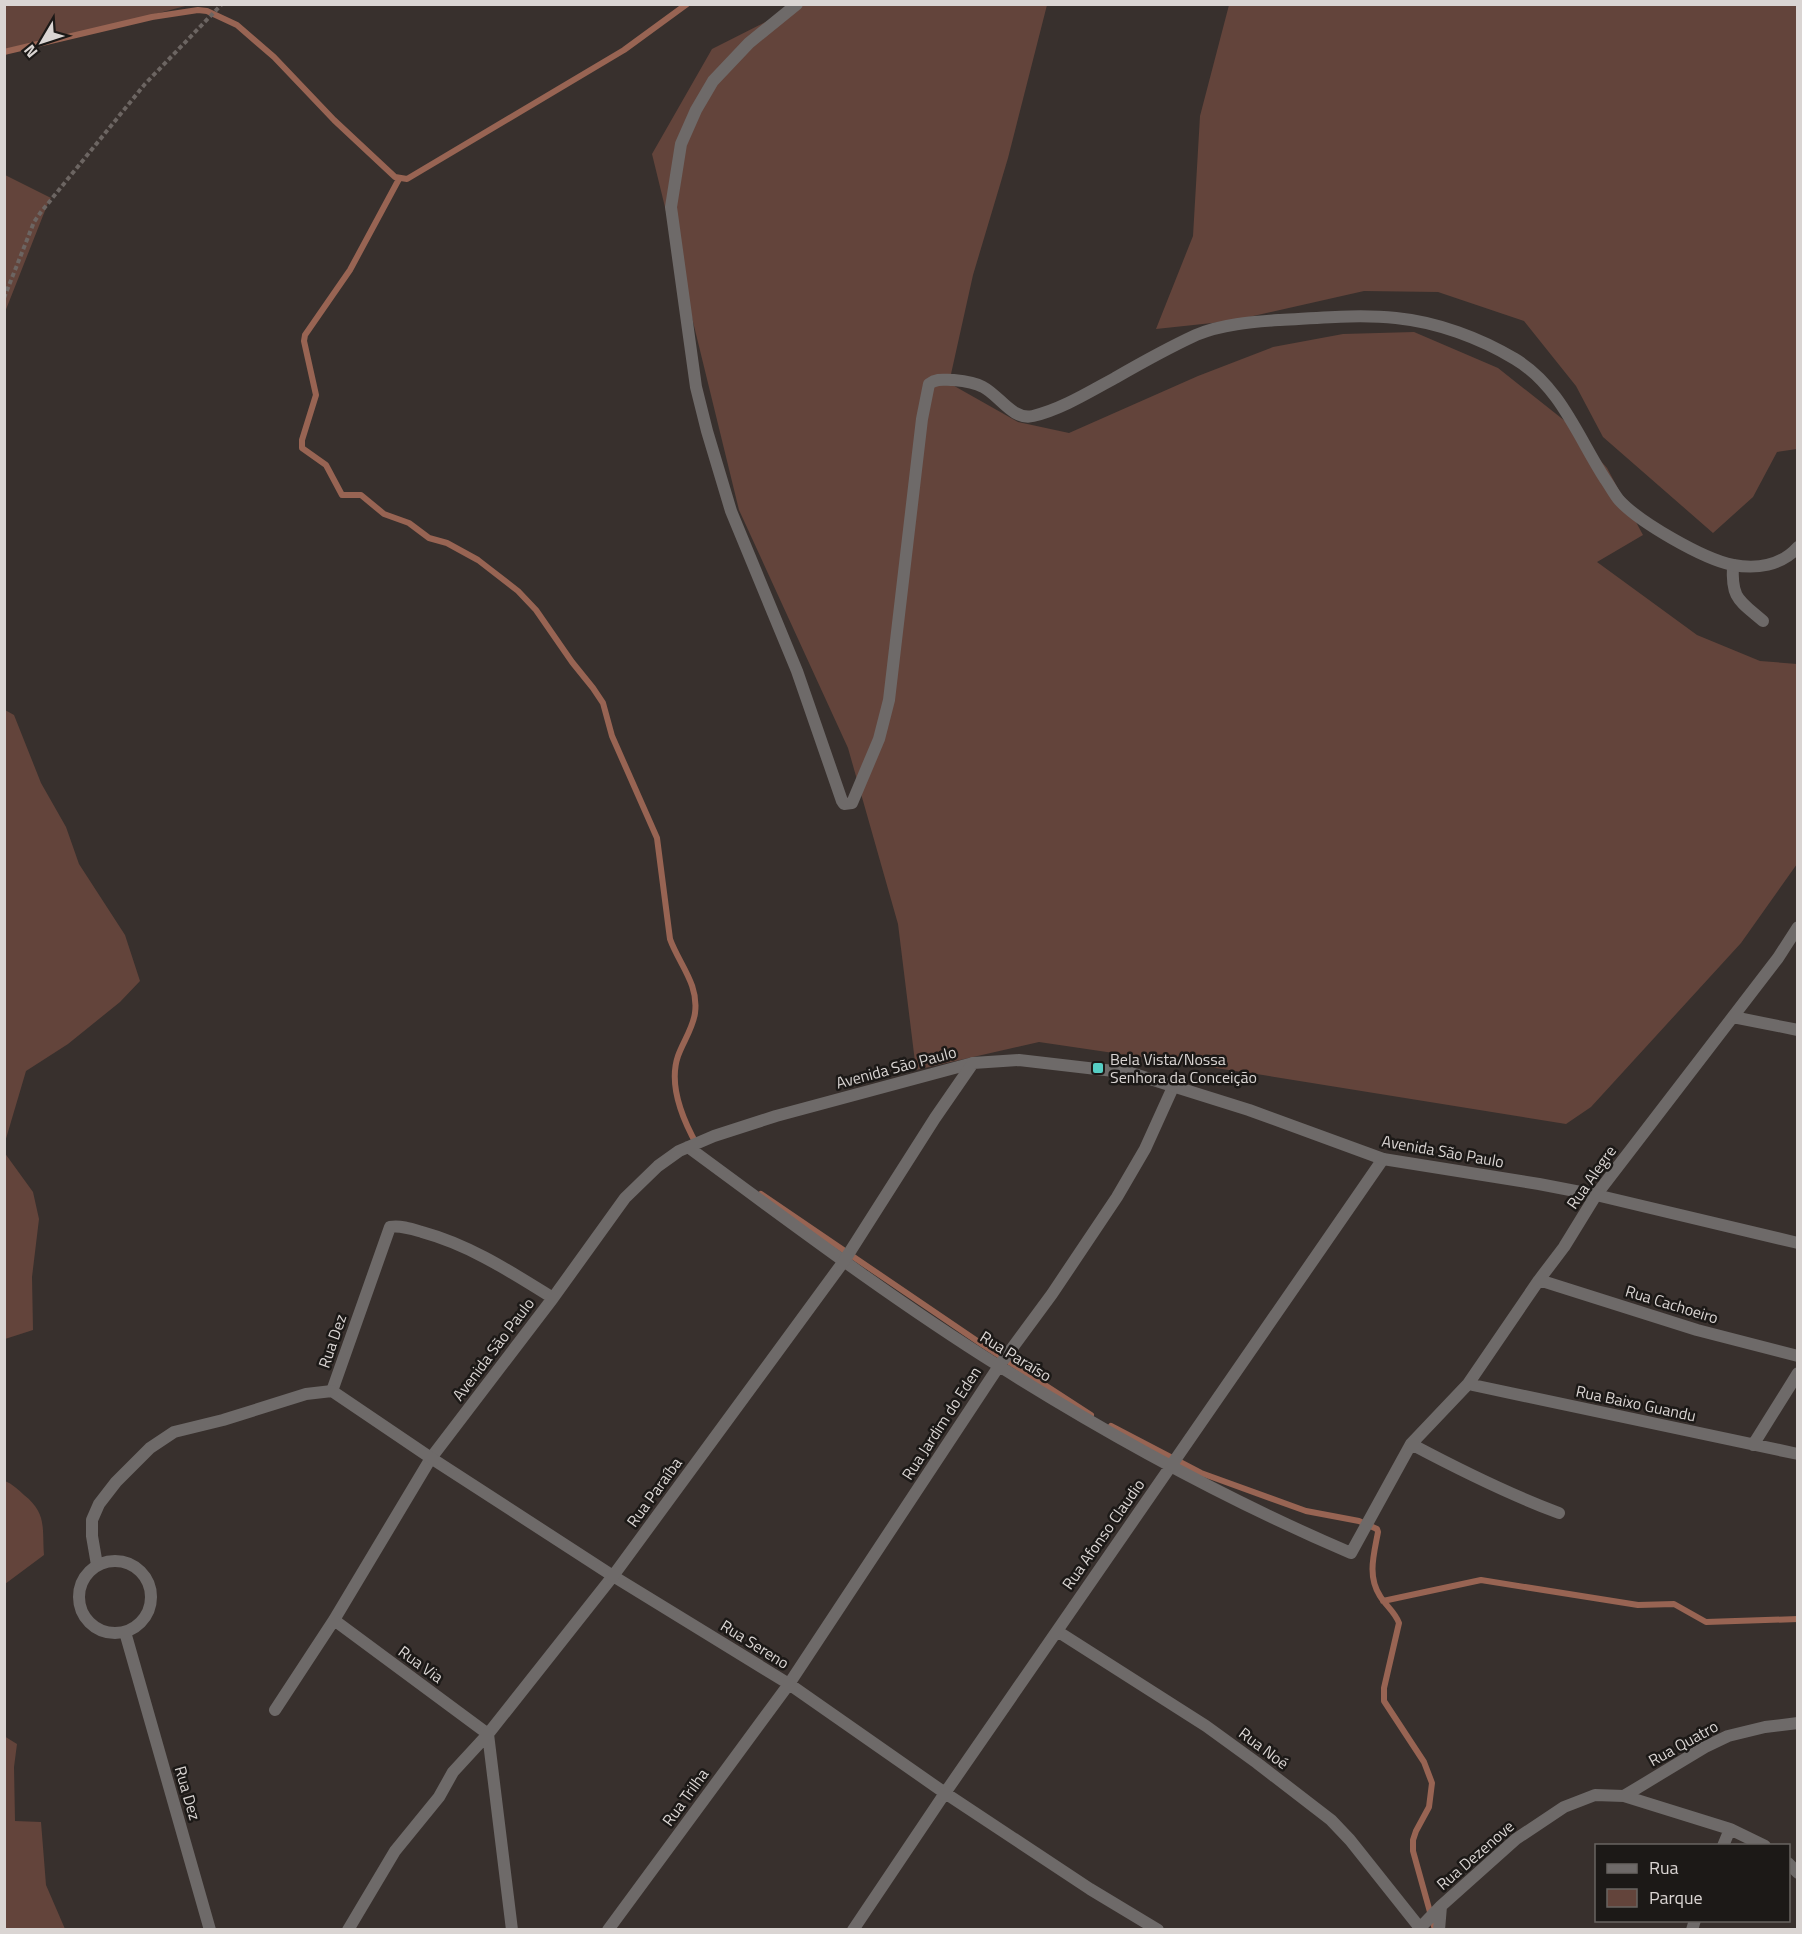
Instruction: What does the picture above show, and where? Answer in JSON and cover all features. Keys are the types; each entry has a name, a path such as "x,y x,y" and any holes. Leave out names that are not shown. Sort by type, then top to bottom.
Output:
{"street":[{"path":"797,4 748,43 713,81 696,110 681,144 671,207 696,387 706,431 731,511 797,671 844,804 852,803 879,739 889,700 922,419 929,384 936,380 980,385 1016,414 1022,417 1032,416 1080,397 1198,334 1239,323 1360,317 1396,318 1438,326 1485,344 1528,367 1551,390 1619,500 1643,521 1713,558 1733,565 1763,566 1776,563 1786,558 1797,547"},
{"path":"1733,565 1732,584 1736,594 1763,621"},
{"name":"Rua Alegre","path":"1351,1553 1412,1444 1468,1384 1564,1247 1596,1195 1778,958 1797,927"},
{"path":"1733,1017 1797,1030"},
{"name":"Avenida São Paulo","path":"275,1710 334,1620 430,1458 553,1298 625,1198 658,1166 688,1147 776,1116 973,1063 1019,1060 1098,1068 1131,1073 1174,1085 1383,1159 1596,1195 1797,1243"},
{"name":"Rua Paraíba","path":"348,1929 394,1851 439,1797 453,1772 488,1734 613,1576 844,1261 934,1118 973,1063"},
{"name":"Rua Jardim do Eden","path":"789,1684 999,1366 1052,1294 1117,1197 1146,1149 1174,1085"},
{"name":"Rua Paraíso","path":"688,1147 844,1261 999,1366 1170,1467 1290,1527 1351,1553"},
{"name":"Rua Afonso Claudio","path":"853,1929 1383,1159"},
{"name":"Rua Dez","path":"97,1565 92,1520 99,1504 116,1482 150,1448 174,1432 223,1420 306,1394 332,1391 390,1227 433,1235 466,1248 495,1262 553,1298"},
{"name":"Rua Cachoeiro","path":"1539,1280 1697,1330 1797,1356"},
{"path":"1753,1445 1797,1373"},
{"name":"Rua Baixo Guandu","path":"1468,1384 1797,1455"},
{"name":"Rua Sereno","path":"332,1391 430,1458 613,1576 789,1684 945,1793 1090,1889 1158,1929"},
{"path":"1412,1444 1506,1492 1559,1513"},
{"path":"116,1560 127,1562 136,1567 149,1583 151,1603 148,1613 134,1628 125,1632 104,1631 87,1620 82,1611 80,1590 83,1580 97,1565 116,1560"},
{"name":"Rua Via","path":"334,1620 488,1734"},
{"name":"Rua Noé","path":"1057,1631 1206,1726 1257,1762 1331,1820 1350,1840 1419,1929"},
{"name":"Rua Dez","path":"125,1632 210,1929"},
{"name":"Rua Trilha","path":"608,1929 789,1684"},
{"name":"Rua Quatro","path":"1624,1796 1705,1747 1728,1736 1765,1727 1797,1723"},
{"path":"488,1734 512,1929"},
{"name":"Rua Dezenove","path":"1419,1929 1441,1906 1516,1839 1564,1807 1595,1795 1624,1796 1730,1829 1763,1844"},
{"path":"1724,1844 1730,1829"},
{"path":"1439,1929 1441,1906"}],"path":[{"path":"4,298 34,222 41,212 145,84 222,4"}],"green space":[{"path":"5,4 189,4 189,5 5,54"},
{"path":"799,5 1047,5 1008,158 973,275 949,383 1018,422 1069,433 1198,376 1273,347 1343,334 1414,332 1498,368 1565,421 1607,468 1643,535 1597,562 1697,635 1760,661 1797,664 1797,864 1741,943 1591,1107 1566,1124 1263,1075 1039,1042 916,1070 898,924 848,748 739,510 652,154 712,49"},
{"path":"1229,5 1797,5 1797,449 1777,452 1753,497 1713,533 1603,437 1576,386 1524,321 1438,292 1364,291 1231,321 1156,329 1193,236 1200,116"},
{"path":"5,175 51,198 5,312"},
{"path":"5,710 14,715 41,783 66,827 79,864 125,935 140,981 120,1002 68,1044 26,1071 5,1142"},
{"path":"4,1152 33,1192 39,1219 32,1277 33,1330 5,1339"},
{"path":"5,1481 37,1508 42,1522 44,1555 5,1584"},
{"path":"4,1736 17,1744 14,1767 15,1821 41,1822 46,1885 65,1929 5,1929"}],"waterway":[{"path":"4,52 152,17 198,10 207,11 237,25 274,57 334,120 395,177 407,179 624,50 687,4"},
{"path":"399,179 350,270 305,335 304,341 316,395 302,440 302,448 326,465 342,495 361,495 384,514 409,523 429,538 447,543 478,560 518,591 536,610 603,703 612,736 657,838 670,939 694,993 694,1019 678,1056 675,1079 678,1102 697,1145"},
{"path":"761,1194 983,1345 1091,1415"},
{"path":"1111,1426 1201,1473 1306,1511 1359,1521 1377,1529 1373,1557 1374,1581 1380,1596 1399,1623 1384,1688 1384,1701 1424,1762 1432,1783 1429,1807 1416,1831 1413,1851 1435,1930"},
{"path":"1383,1601 1481,1580 1638,1605 1674,1604 1706,1622 1798,1619"}],"place":[{"name":"Bela Vista/Nossa Senhora da Conceição","path":"1098,1068"}]}
